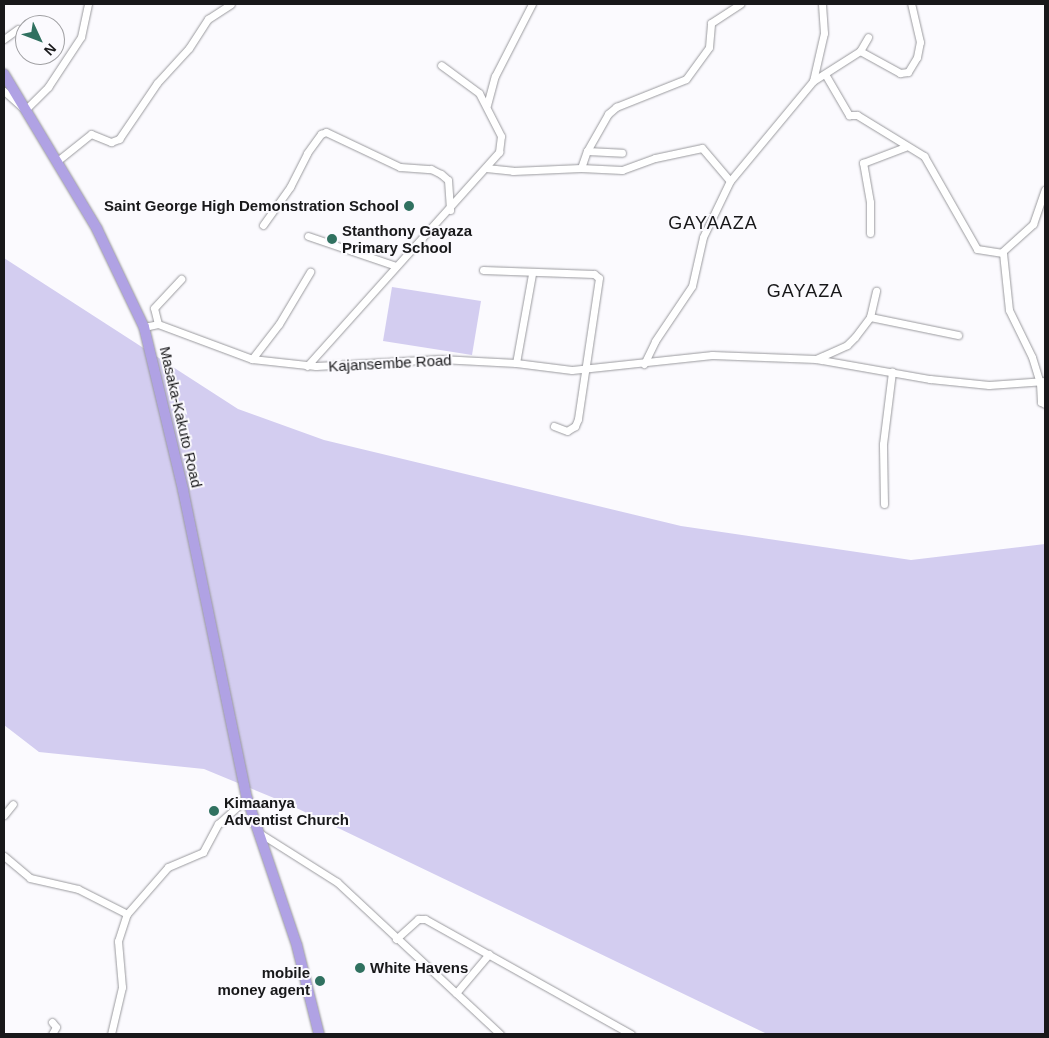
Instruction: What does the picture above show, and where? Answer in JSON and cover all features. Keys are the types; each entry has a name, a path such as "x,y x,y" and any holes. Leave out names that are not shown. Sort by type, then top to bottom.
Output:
{"highway":[{"name":"Masaka-Kakuto Road","path":"4,74 110,254 144,327 179,471 247,798 261,834 297,946 319,1034"}],"street":[{"path":"4,91 26,110 48,87 81,37 88,4"},
{"path":"56,162 90,134 111,142 119,139 157,83 189,48 208,19 231,4"},
{"path":"486,105 495,76 532,4"},
{"path":"581,168 587,151 608,114 616,107 686,79 709,47 712,23 740,4"},
{"path":"813,81 824,33 822,4"},
{"path":"860,51 900,73 908,72 917,57 920,42 912,4"},
{"path":"4,39 15,31"},
{"path":"644,364 655,341 692,286 703,237 730,181 813,81 860,51 868,38"},
{"path":"307,366 396,266 450,210 499,152 502,144 486,105 470,84 441,65"},
{"path":"825,74 849,115 857,115 905,147 924,156 978,249 1002,252 1006,257 1009,310 1042,382 1041,402 1045,404"},
{"path":"263,225 290,187 307,153 321,134 326,132 400,167 431,170 442,174 448,180 450,210"},
{"path":"870,233 870,202 863,163 905,147"},
{"path":"486,168 513,171 581,168 622,170 655,158 702,148 730,181"},
{"path":"587,151 622,153"},
{"path":"1002,252 1032,224 1045,190"},
{"path":"308,236 396,266"},
{"path":"483,270 532,274 594,274 599,278 586,369 585,390 575,426 567,431 554,426"},
{"path":"252,359 279,324 310,272"},
{"path":"516,363 532,274"},
{"path":"144,327 158,324 154,308 181,280"},
{"path":"816,359 847,345 870,317 876,291"},
{"path":"870,317 958,335"},
{"name":"Kajansembe Road","path":"158,324 252,359 307,366 413,359 516,363 586,369 712,355 816,359 892,372 989,385 1042,382"},
{"path":"884,504 883,444 892,372"},
{"path":"111,1034 122,987 118,941 127,914 168,867 203,852 218,824 247,798"},
{"path":"4,815 13,804"},
{"path":"261,834 337,882 500,1034"},
{"path":"4,856 30,878 78,889 127,914"},
{"path":"396,938 418,919 425,919 631,1034"},
{"path":"456,992 489,954"},
{"path":"52,1022 56,1027 52,1034"}],"shaded area":[{"path":"4,258 238,409 324,440 681,526 911,560 1045,544 1045,1034 767,1034 286,803 204,769 39,752 4,725"},
{"path":"392,287 481,301 472,355 383,341"}],"place":[{"name":"Saint George High Demonstration School","path":"409,206"},
{"name":"Stanthony Gayaza Primary School","path":"332,239"},
{"name":"Kimaanya Adventist Church","path":"214,811"},
{"name":"White Havens","path":"360,968"},
{"name":"mobile money agent","path":"320,981"}],"district":[{"name":"GAYAAZA","path":"713,223"},
{"name":"GAYAZA","path":"805,291"}]}
